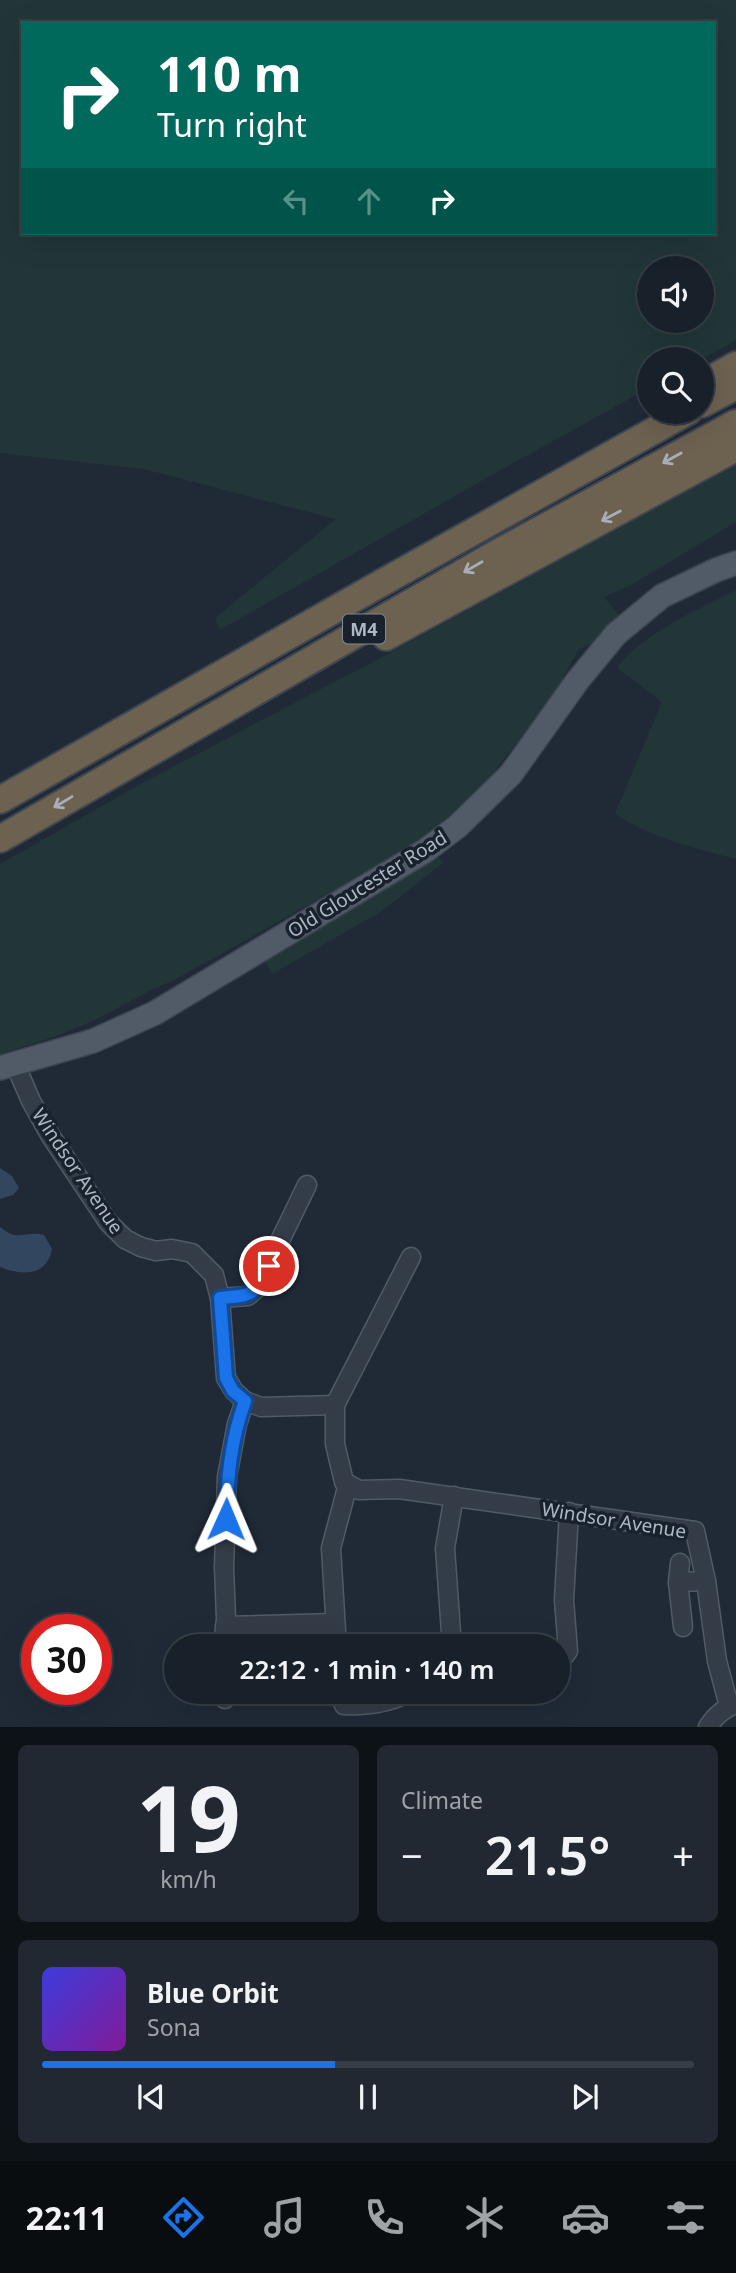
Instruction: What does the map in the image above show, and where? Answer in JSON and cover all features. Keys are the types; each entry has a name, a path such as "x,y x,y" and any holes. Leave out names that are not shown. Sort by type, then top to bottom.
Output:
{"highway":[{"path":"714,377 736,365"},
{"path":"714,398 736,386"},
{"name":"M4","path":"0,797 55,752 372,567 637,419"},
{"name":"M4","path":"0,797 666,424"},
{"name":"M4","path":"0,839 486,560 735,430"}],"main road":[{"name":"Old Gloucester Road","path":"8,1066 93,1041 155,1013 425,852 458,826 511,774 578,680 616,634 662,596 736,563"}],"street":[{"name":"Windsor Avenue","path":"8,1066 108,1222 125,1239 141,1247 156,1251 172,1249 192,1254 214,1275 220,1298"},
{"path":"307,1185 257,1288 248,1296 220,1298 226,1378 233,1391 245,1401 261,1407 335,1405"},
{"path":"336,1634 331,1548 348,1484 344,1482 335,1444 335,1405 411,1258"},
{"path":"224,1634 227,1477 237,1424 245,1401"},
{"name":"Windsor Avenue","path":"348,1484 359,1490 399,1489 695,1531 706,1581 717,1661 733,1705"},
{"path":"451,1634 445,1548 454,1496"},
{"path":"563,1634 569,1512"},
{"path":"680,1563 678,1582 683,1627"},
{"path":"678,1582 706,1581"},
{"path":"225,1626 335,1623"},
{"path":"344,1704 379,1704"},
{"path":"708,1727 713,1719 733,1705"}],"green space":[{"path":"0,0 736,0 736,340 714,352 714,347 637,347 637,395 220,630 215,618 336,519 144,469 0,453"},
{"path":"736,465 736,522 631,585 604,597 620,617 596,640 578,650 555,693 479,791 440,826 400,854 172,981 73,1029 0,1054 0,864 146,781 388,654"},
{"path":"736,590 736,859 658,836 615,814 662,702 617,668 628,655 656,633"},
{"path":"435,852 443,863 382,911 272,974 262,954"}],"water":[{"path":"0,1168 12,1176 19,1188 13,1195 0,1199"},
{"path":"0,1227 17,1235 44,1235 52,1249 45,1264 33,1272 17,1272 0,1267"}],"route":[{"path":"226,1519 227,1477 237,1424 245,1401 233,1391 226,1378 220,1298 248,1296 257,1288 269,1266"}]}
